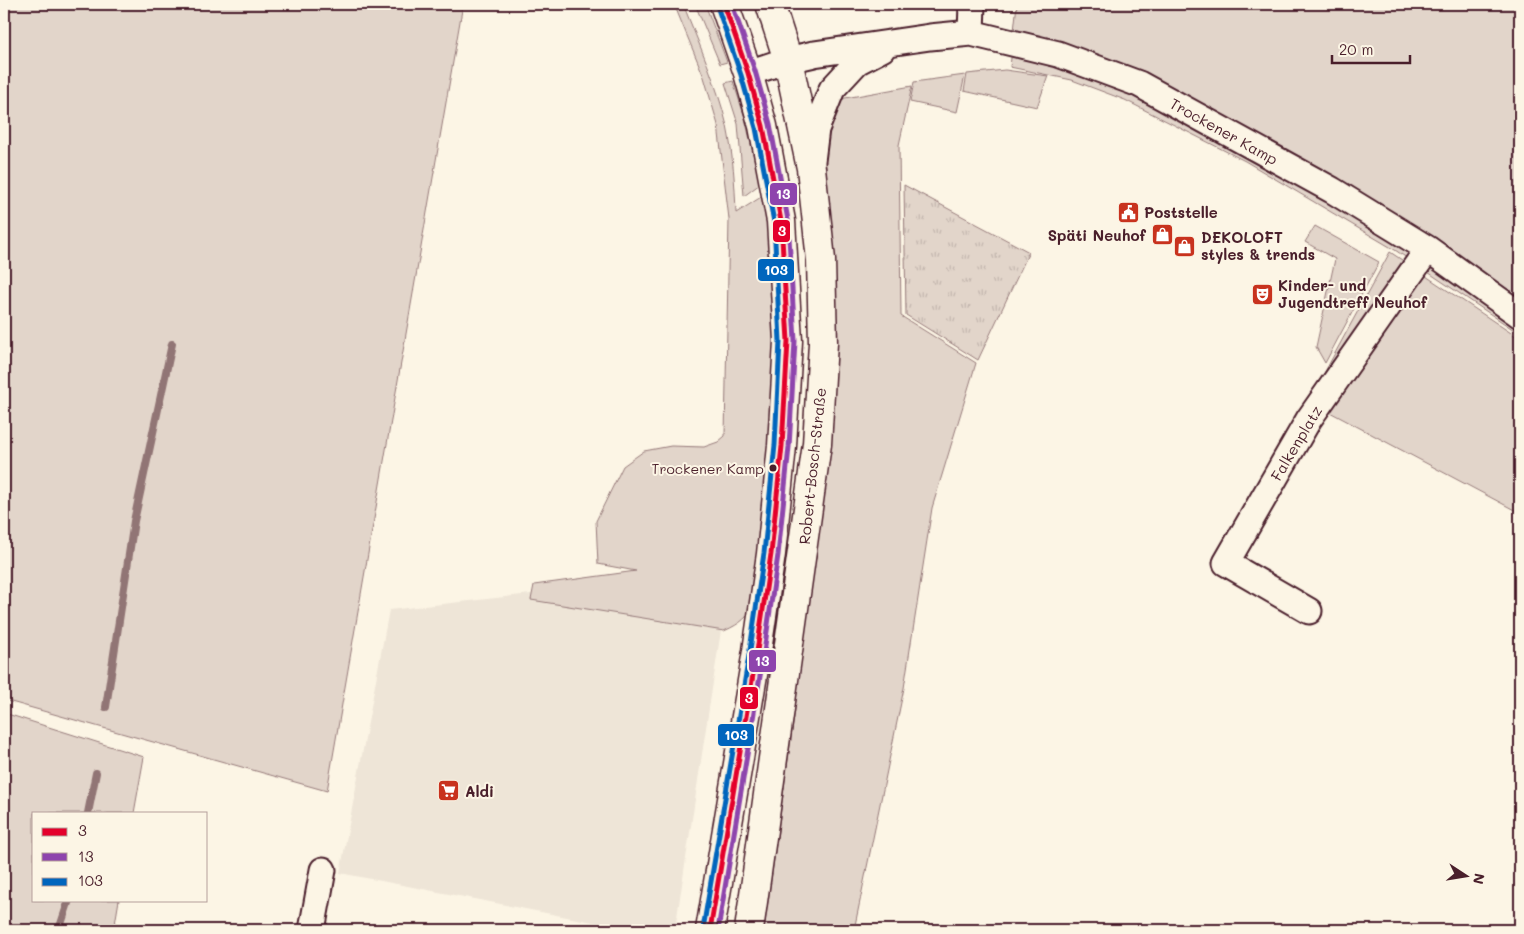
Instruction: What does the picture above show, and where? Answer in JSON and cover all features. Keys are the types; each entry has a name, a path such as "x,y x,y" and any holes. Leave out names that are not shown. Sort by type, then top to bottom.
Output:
{"main road":[{"path":"710,930 770,554 782,446 788,341 781,221 763,126 748,73 724,4"},
{"name":"Robert-Bosch-Straße","path":"749,930 818,444 823,343 820,260 811,168 788,60 770,4"}],"street":[{"path":"971,33 972,4"},
{"name":"Trockener Kamp","path":"748,73 814,54 971,33 1058,54 1139,84 1332,190 1428,249 1520,315"},
{"name":"Trockener Kamp","path":"811,168 816,129 832,89 857,62 895,42"},
{"name":"Falkenplatz","path":"1309,611 1226,563 1310,419 1428,249"},
{"path":"312,930 323,870"}],"shaded area":[{"path":"593,587 724,611 675,930 634,930 340,873 389,610"}],"green space":[{"path":"4,4 463,4 327,791 4,700"},
{"path":"674,4 683,4 723,110 732,159 736,213 769,192 779,375 757,601 744,619 724,631 531,600 534,585 636,571 598,564 596,521 623,466 644,451 671,446 704,447 718,442 725,436 729,219 718,125 704,77"},
{"path":"695,4 705,4 727,62 720,64"},
{"path":"1017,4 1520,4 1520,334 1395,250 1245,161 1125,100 1072,80 1010,67"},
{"path":"1005,70 1048,76 1037,107 964,91 967,74"},
{"path":"965,75 957,112 910,102 914,82"},
{"path":"733,81 745,118 760,184 744,196 738,124 725,83"},
{"path":"912,86 899,145 901,316 976,363 932,508 904,688 854,930 764,930 794,717 808,599 828,225 823,102"},
{"path":"904,185 1029,252 978,360 906,315"},
{"path":"1315,226 1379,262 1325,363 1316,347 1335,259 1305,242"},
{"path":"1390,252 1520,339 1520,513 1309,401"},
{"path":"4,713 144,757 134,812 32,812 32,902 119,902 114,930 4,930"}],"waterway":[{"path":"106,707 134,521 172,344"},
{"path":"88,812 96,773"},
{"path":"59,930 68,902"}],"transit line":[{"name":"3","path":"710,930 757,651 771,554 782,446 788,341 781,221 763,126 748,73 724,4"},
{"name":"13","path":"718,930 764,652 778,555 789,447 795,341 788,220 770,124 755,71 732,4"},
{"name":"103","path":"703,929 750,650 764,553 775,445 780,341 774,222 756,128 741,75 717,6"}],"place":[{"name":"Poststelle","path":"1128,212"},
{"name":"Späti Neuhof","path":"1162,235"},
{"name":"DEKOLOFT styles & trends","path":"1185,246"},
{"name":"Kinder- und Jugendtreff Neuhof","path":"1262,294"},
{"name":"Trockener Kamp","path":"773,468"},
{"name":"Aldi","path":"449,791"}]}
